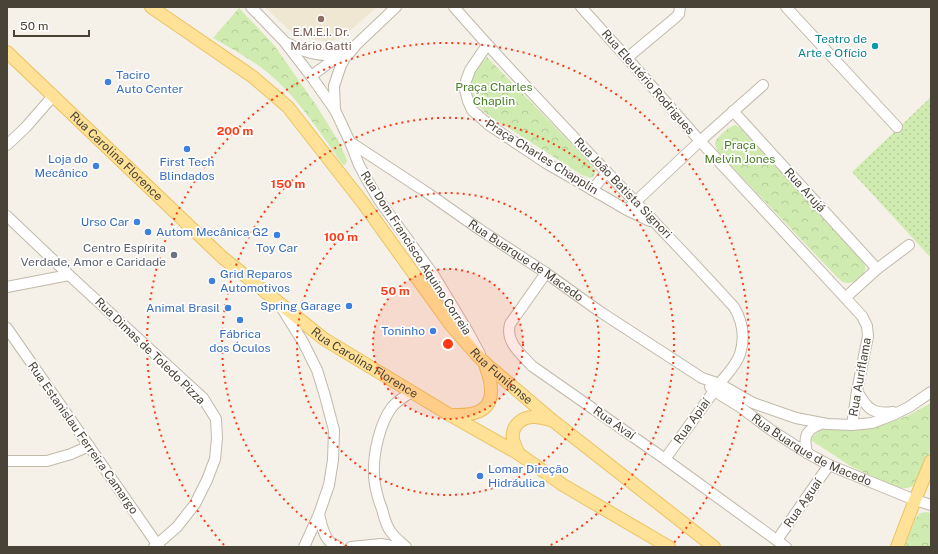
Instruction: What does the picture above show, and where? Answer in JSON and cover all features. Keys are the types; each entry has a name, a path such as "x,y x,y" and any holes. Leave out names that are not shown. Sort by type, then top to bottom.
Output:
{"main road":[{"name":"Rua Funilense","path":"151,7 253,77 288,108 363,203 450,324 485,363 552,420 714,547"},
{"name":"Rua Carolina Florence","path":"7,52 222,257 324,339 518,454 563,485 669,547"},
{"path":"450,415 464,416 473,414 480,411 487,405 490,399 490,382 485,363"},
{"path":"518,454 513,438 515,426 518,423 527,418 534,417 552,420"},
{"path":"898,547 931,461"},
{"path":"890,547 909,517"}],"street":[{"name":"Rua Dom Francisco Aquino Correia","path":"250,7 284,42 335,110 359,165 372,189 450,300 485,363"},
{"path":"335,110 334,86 345,58 356,45 396,7"},
{"name":"Rua João Batista Signori","path":"454,7 487,45 734,307 742,322 740,354 735,364 717,388"},
{"name":"Rua Eleutério Rodrigues","path":"581,7 700,141 846,298"},
{"path":"627,58 675,18 679,14 680,7"},
{"path":"786,7 897,127"},
{"path":"284,42 305,51 326,55 341,54"},
{"path":"311,76 356,45"},
{"name":"Praça Charles Chapplin","path":"487,45 470,70 466,81 464,90 472,110 489,125 546,163 627,210 657,225"},
{"path":"627,210 700,141 763,85"},
{"path":"7,145 26,127 53,96"},
{"name":"Rua Arujá","path":"734,111 878,269"},
{"name":"Rua Buarque de Macedo","path":"350,142 429,194 479,230 546,273 599,311 717,388 740,408 807,453 829,465 931,505"},
{"path":"592,190 607,172"},
{"name":"Rua Dimas de Toledo Pizza","path":"7,216 69,275 204,398 216,420 215,459 207,480 195,504 177,527 157,546"},
{"path":"846,298 878,269 908,245"},
{"name":"Rua Avaí","path":"546,273 510,324 508,335 519,352 532,366 665,459 786,547"},
{"path":"7,287 69,275"},
{"name":"Rua Auriflama","path":"846,298 862,316 867,326 868,336 852,425"},
{"path":"277,302 303,342 317,370 334,430 333,460 329,485 319,514 304,547"},
{"name":"Rua Estanislau Ferreira Camargo","path":"7,328 157,546"},
{"name":"Rua Buarque de Macedo","path":"717,388 796,418 828,424 852,425 872,423 893,415 909,407 931,392"},
{"name":"Rua Apiaí","path":"665,459 717,388"},
{"path":"857,391 872,411 883,413 893,412 909,407"},
{"path":"406,547 391,532 387,524 379,503 374,474 375,450 384,422 392,407 400,399 412,392"},
{"path":"807,453 805,438 814,426 823,422"},
{"path":"7,461 47,461 72,454 89,446"},
{"name":"Rua Aguaí","path":"777,540 829,465"},
{"path":"319,514 326,536 331,542 339,547"},
{"path":"381,544 385,535 387,524"},
{"path":"352,547 381,544 397,547"}],"shaded area":[{"name":"E.M.E.I. Dr. Mário Gatti","path":"265,7 377,7 343,37 332,41 322,41 301,37 290,31"}],"green space":[{"path":"239,8 274,45 316,105 340,144 347,160 346,164 343,165 316,126 296,101 275,79 251,60 213,38"},
{"name":"Praça Charles Chaplin","path":"487,57 589,162 595,170 594,176 590,178 582,175 488,115 479,106 472,96 470,84 475,72"},
{"path":"931,97 931,258 852,172"},
{"name":"Praça Melvin Jones","path":"735,125 739,127 864,263 865,269 863,275 849,283 843,282 838,278 717,151 715,144 717,139 726,130"},
{"path":"931,403 931,449 919,478 914,486 899,488 852,467 812,441 812,437 821,430 829,429 852,431 871,429 907,416"},
{"path":"920,513 931,513 931,547 904,547 916,518"}],"place":[{"name":"E.M.E.I. Dr. Mário Gatti","path":"321,19"},
{"name":"Teatro de Arte e Ofício","path":"875,46"},
{"name":"Taciro Auto Center","path":"108,82"},
{"name":"First Tech Blindados","path":"187,149"},
{"name":"Loja do Mecânico","path":"96,166"},
{"name":"Urso Car","path":"137,222"},
{"name":"Autom Mecânica G2","path":"148,232"},
{"name":"Toy Car","path":"277,235"},
{"name":"Centro Espírita Verdade, Amor e Caridade","path":"174,255"},
{"name":"Grid Reparos Automotivos","path":"212,281"},
{"name":"Spring Garage","path":"349,306"},
{"name":"Animal Brasil","path":"228,308"},
{"name":"Fábrica dos Óculos","path":"240,320"},
{"name":"Toninho","path":"433,331"},
{"name":"Lomar Direção Hidráulica","path":"480,476"}]}
